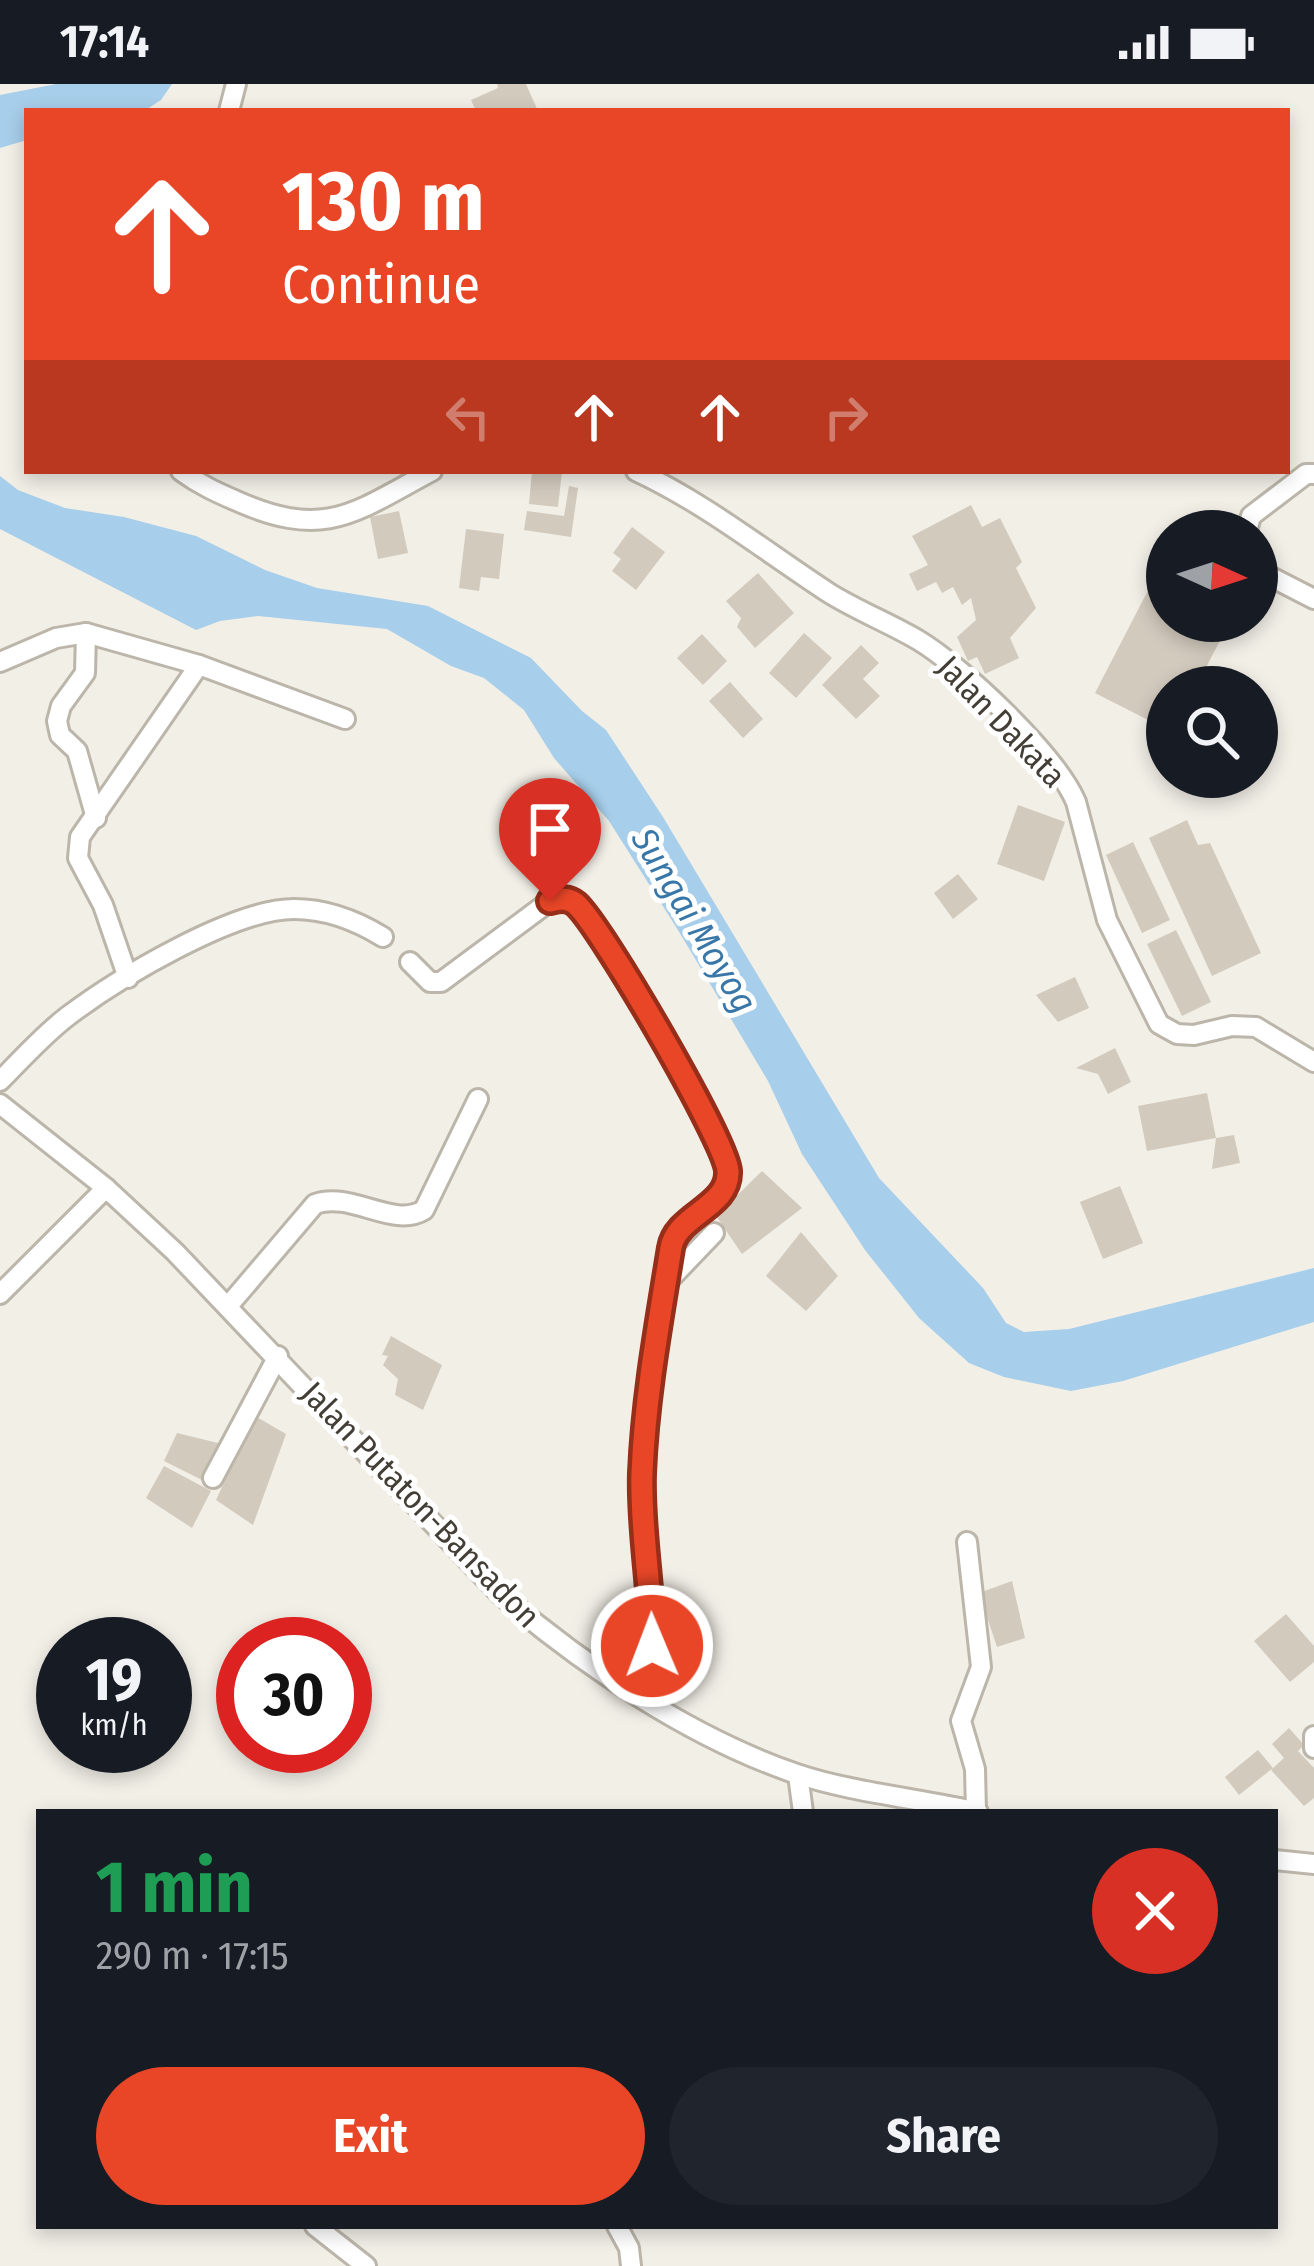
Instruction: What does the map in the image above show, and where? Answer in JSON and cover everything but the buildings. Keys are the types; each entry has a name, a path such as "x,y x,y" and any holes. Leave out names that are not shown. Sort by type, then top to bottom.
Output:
{"street":[{"path":"185,474 201,486 276,518 315,524 363,508 426,474"},
{"name":"Jalan Dakata","path":"642,474 692,501 856,610 939,654 1043,753 1069,785 1107,920 1159,1024 1177,1034 1194,1035 1232,1026 1256,1027 1314,1062"},
{"path":"1261,510 1306,474 1314,474"},
{"path":"1278,581 1314,599"},
{"path":"0,662 56,638 86,633 200,665 345,719"},
{"path":"86,633 85,674 57,721 60,735 77,751 96,818"},
{"path":"128,978 103,905 78,858 80,837 200,665"},
{"path":"410,962 430,982 441,982 550,901 565,898 574,902 720,1141 729,1179 722,1193 671,1241 647,1402 642,1478 652,1610 650,1682 645,1697"},
{"path":"0,1081 67,1017 226,926 295,909 339,916 383,937"},
{"path":"229,1305 315,1204 350,1201 408,1217 424,1210 478,1099"},
{"name":"Jalan Putaton-Bansadon","path":"0,1104 106,1188 229,1305 500,1594 550,1637 714,1738 798,1775 962,1809"},
{"path":"0,1294 106,1188"},
{"path":"668,1281 714,1233"},
{"path":"213,1478 278,1356"},
{"path":"967,1542 981,1667 961,1721 974,1769 977,1809"},
{"path":"1314,1736 1314,1748"},
{"path":"798,1775 802,1809"},
{"path":"1278,1859 1314,1864"},
{"path":"319,2229 366,2266"},
{"path":"619,2229 629,2248 631,2266"}],"water":[{"path":"56,84 172,84 149,108 24,108 24,141 0,148 0,95"},
{"name":"Sungai Moyog","path":"0,476 18,490 65,508 196,536 265,570 317,588 428,606 531,658 606,730 879,1178 983,1288 1006,1323 1024,1332 1069,1329 1314,1268 1314,1322 1123,1381 1071,1391 1004,1377 969,1363 919,1318 865,1250 802,1154 768,1081 678,930 609,821 554,758 524,710 484,678 451,666 387,629 258,616 196,630 0,529"}],"route":[{"path":"550,901 565,898 574,902 596,933 689,1085 727,1163 729,1179 722,1193 671,1241 656,1337 642,1478 652,1646"}]}
